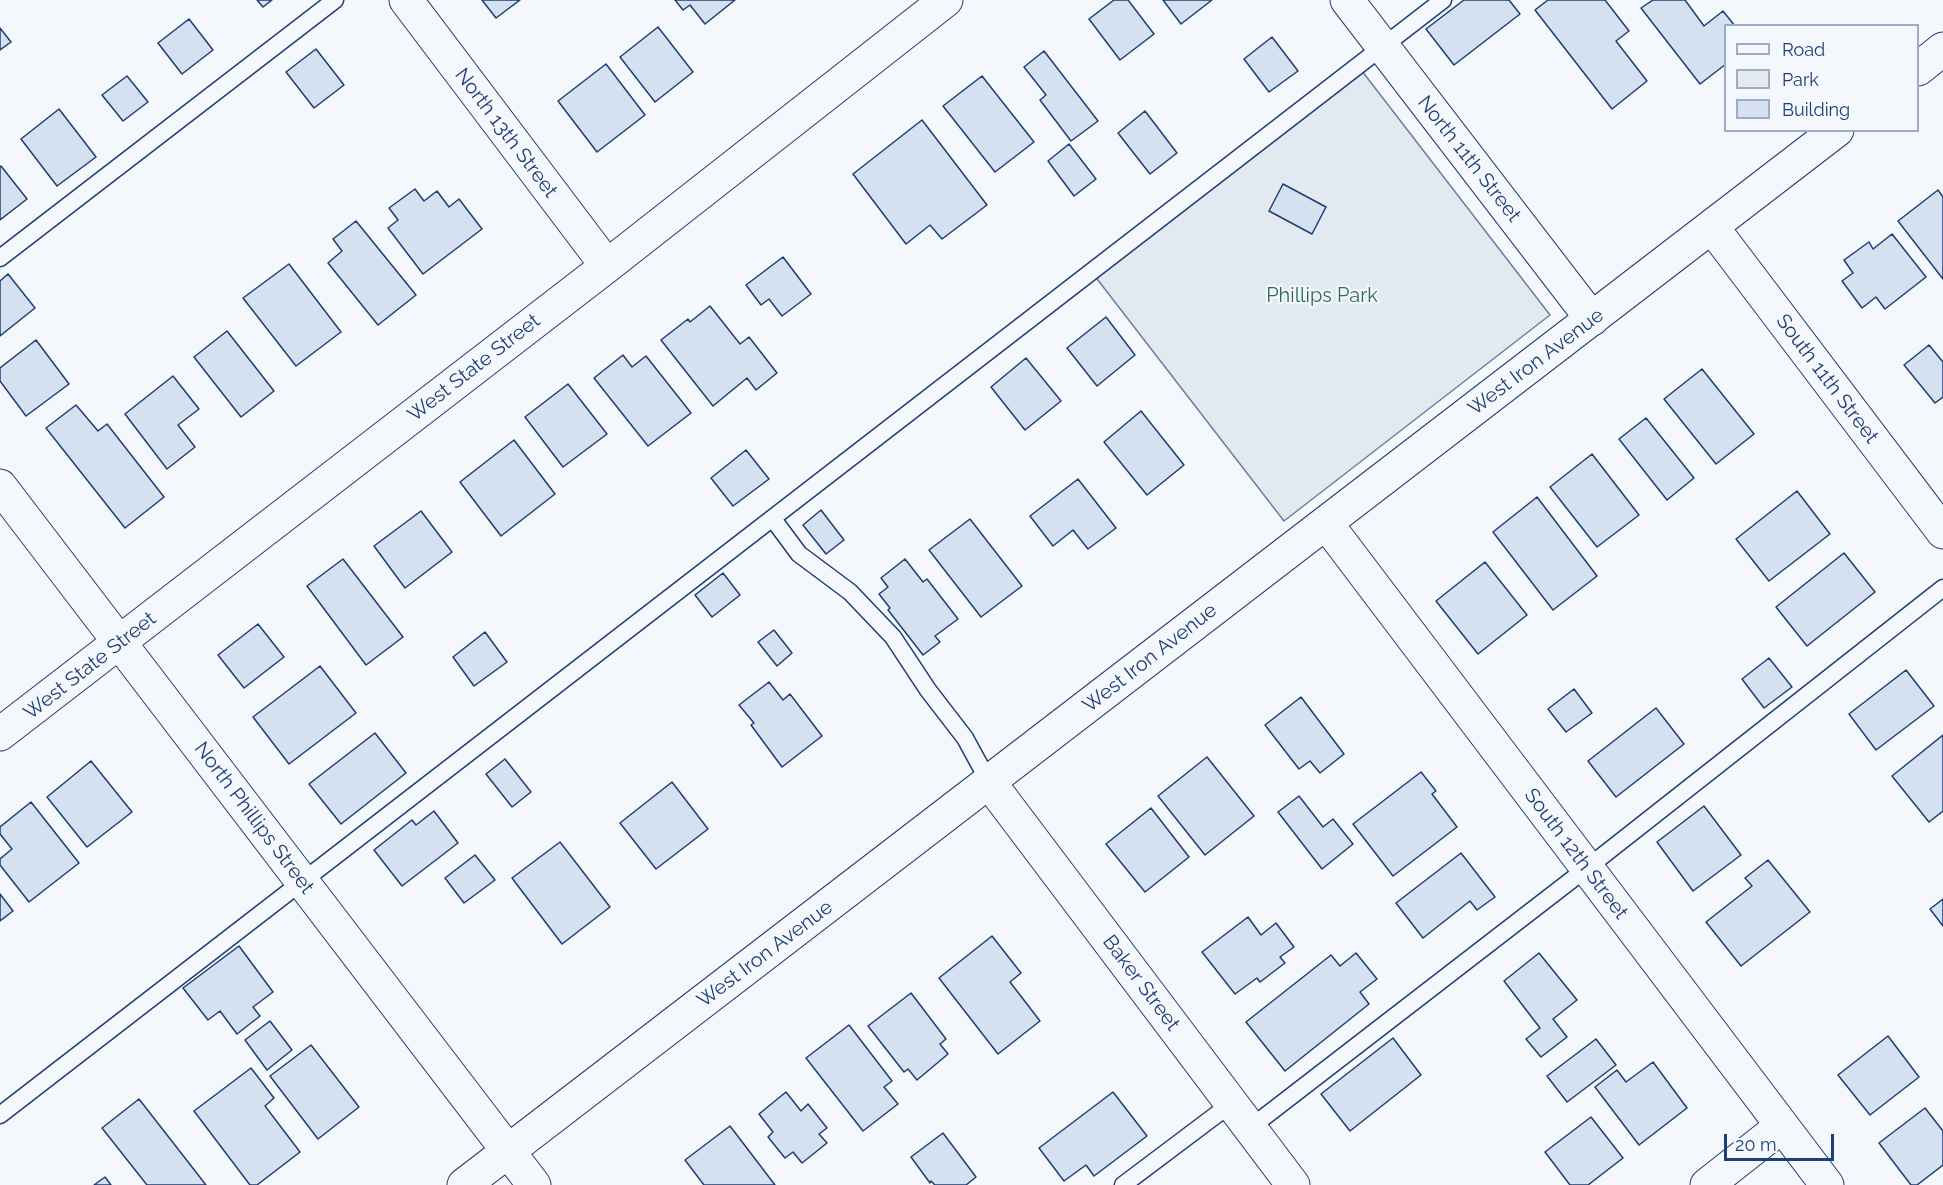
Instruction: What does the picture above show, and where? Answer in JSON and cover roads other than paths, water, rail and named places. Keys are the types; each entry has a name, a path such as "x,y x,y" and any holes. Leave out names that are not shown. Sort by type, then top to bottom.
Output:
{"street":[{"name":"North 13th Street","path":"405,0 607,266"},
{"name":"West State Street","path":"0,734 607,266 946,0"},
{"name":"North 11th Street","path":"1347,0 1592,319"},
{"path":"1919,67 1943,49"},
{"name":"West Iron Avenue","path":"464,1185 1834,132"},
{"name":"South 11th Street","path":"1712,227 1943,532"},
{"name":"North Phillips Street","path":"0,486 534,1185"},
{"name":"South 12th Street","path":"1326,523 1827,1185"},
{"name":"Baker Street","path":"989,782 1293,1185"},
{"path":"1707,1185 1782,1126"}],"lane":[{"path":"0,258 335,0"},
{"path":"0,1115 1443,0"},
{"path":"773,519 799,554 850,592 893,637 928,690 965,738 989,782"},
{"path":"1123,1185 1241,1116 1587,868 1943,588"}],"park label":[{"name":"Phillips Park","path":"1322,296"}]}
